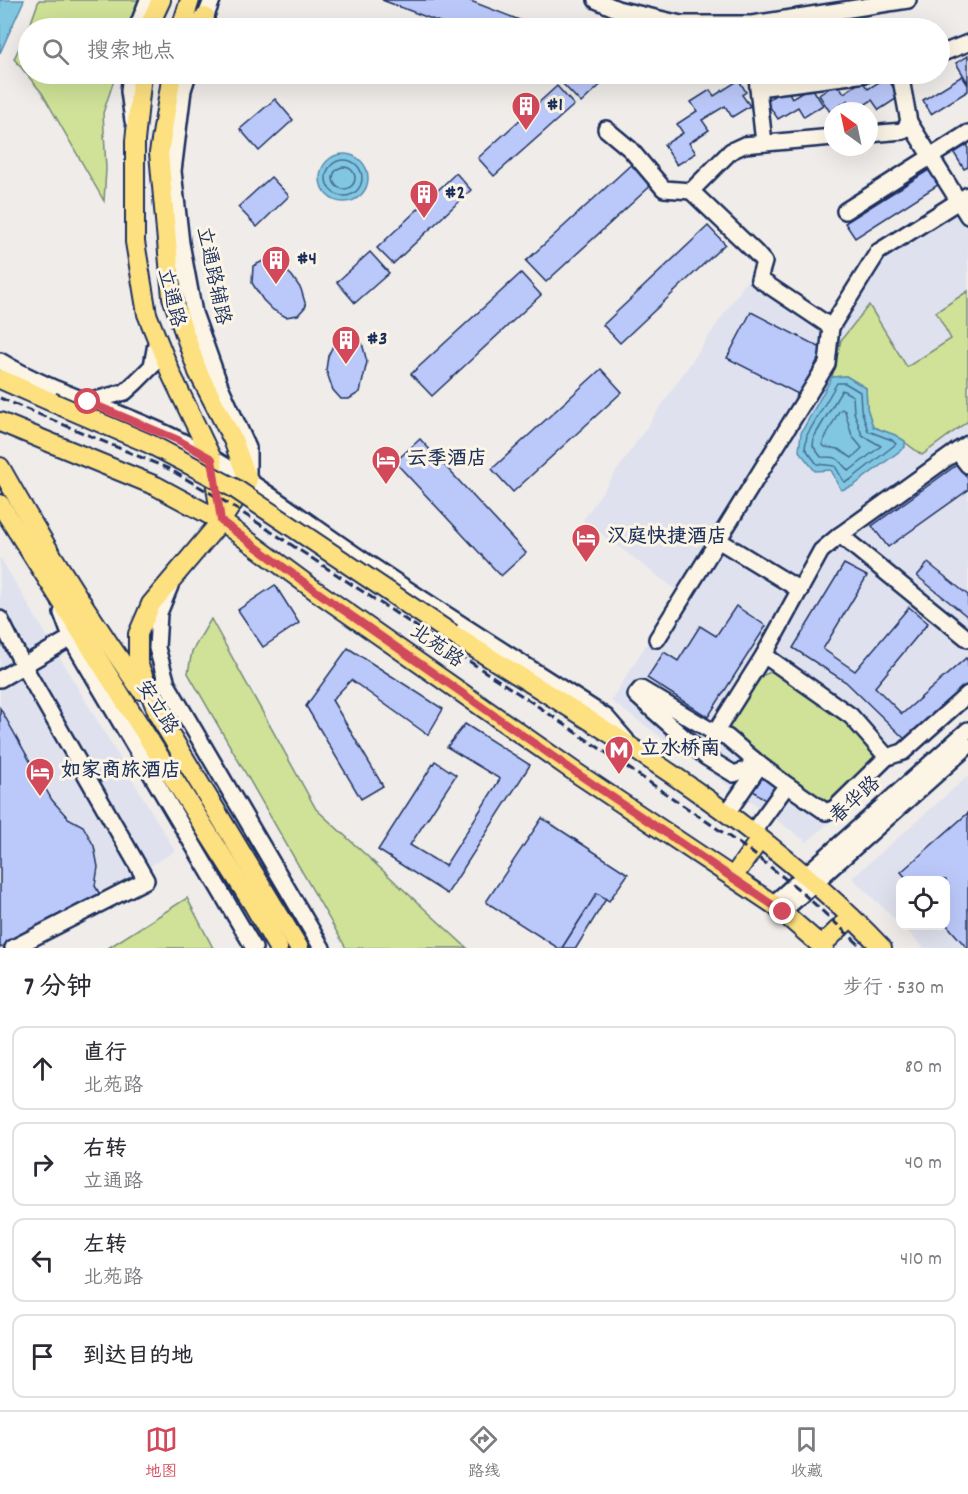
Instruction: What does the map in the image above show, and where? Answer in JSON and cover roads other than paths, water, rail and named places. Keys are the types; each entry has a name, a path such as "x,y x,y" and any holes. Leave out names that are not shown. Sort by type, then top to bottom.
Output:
{"main road":[{"path":"153,18 161,0"},
{"path":"184,18 190,0"},
{"name":"立通路","path":"141,84 135,141 135,242 147,314 171,376 212,459 221,521"},
{"name":"立通路","path":"170,84 159,153 172,297 198,372 233,440 248,480"},
{"name":"北苑路","path":"0,379 150,444 234,488 452,634 634,749 727,813 810,879 882,948"},
{"name":"北苑路","path":"0,422 156,486 221,521 316,591 578,774 778,908 823,947"},
{"name":"安立路","path":"0,467 30,521 102,635 159,716 299,948"},
{"name":"安立路","path":"159,716 138,663 138,634 151,603 221,521 248,480"},
{"name":"安立路","path":"0,504 254,906 278,948"},
{"path":"733,877 756,836"},
{"path":"823,947 851,917"}],"street":[{"path":"141,18 148,0"},
{"path":"203,18 212,0"},
{"path":"596,0 635,18"},
{"path":"800,18 908,0"},
{"path":"950,50 968,44"},
{"path":"130,84 135,141"},
{"name":"立通路辅路","path":"185,84 173,171 181,243 194,313 220,386 248,448 248,480"},
{"path":"758,84 764,143"},
{"path":"902,84 909,122 931,157 963,198 968,216"},
{"path":"878,133 903,131 909,122"},
{"path":"606,129 630,149 664,189 691,191 755,252 764,262 759,279 831,327"},
{"path":"845,211 968,133"},
{"path":"691,191 731,151 744,145 824,138"},
{"path":"657,639 828,364 831,327 878,252 963,198"},
{"path":"88,402 125,392 136,382 152,366 157,338"},
{"name":"北苑路","path":"0,360 19,372 178,440 248,480 355,555 606,717 634,749"},
{"path":"715,733 764,655 821,551 963,448 968,465"},
{"path":"840,535 968,639"},
{"path":"718,540 800,590"},
{"name":"安立路","path":"172,581 159,613 157,648 167,684 322,948"},
{"name":"安立路","path":"51,585 72,640 254,948"},
{"path":"0,620 23,666 146,880 13,948"},
{"path":"0,679 64,642 72,640"},
{"path":"764,655 851,716 887,757"},
{"path":"757,762 748,769 734,774 706,758 636,695 640,689 715,733 727,737 757,762 826,812 835,808 887,757 903,752 968,694"},
{"name":"春华路","path":"778,908 968,730"},
{"name":"春华路","path":"810,879 968,746"},
{"path":"727,813 757,762"},
{"path":"756,836 788,785"}],"water":[{"path":"0,0 24,0 0,53"},
{"path":"339,154 349,154 361,161 368,173 368,183 361,195 349,202 339,202 324,191 320,183 320,173 331,158"},
{"path":"846,376 866,388 867,408 873,427 905,441 905,447 853,486 841,490 831,470 815,471 799,451 801,433 832,377"}],"railway":[{"path":"0,398 169,469 229,504 536,705 750,851 797,888 863,948"}],"place":[{"name":"#1","path":"526,132"},
{"name":"#2","path":"424,220"},
{"name":"#4","path":"276,286"},
{"name":"#3","path":"346,366"},
{"name":"云季酒店","path":"386,486"},
{"name":"汉庭快捷酒店","path":"586,564"},
{"name":"立水桥南","path":"619,776"},
{"name":"如家商旅酒店","path":"40,798"}]}
